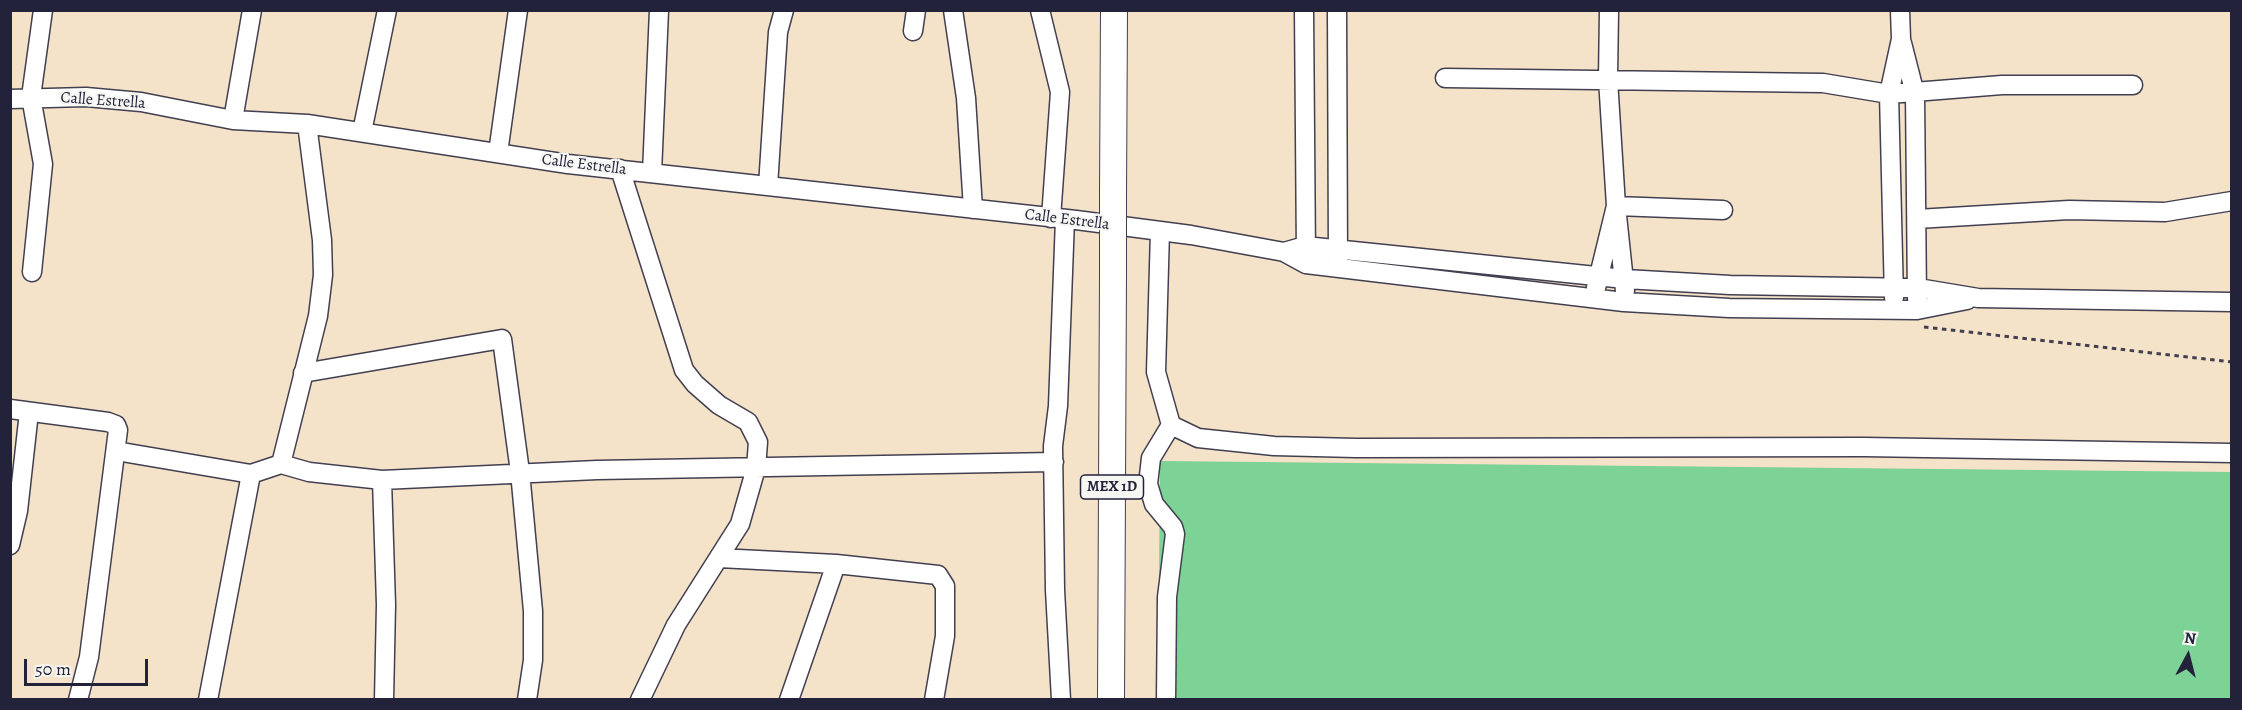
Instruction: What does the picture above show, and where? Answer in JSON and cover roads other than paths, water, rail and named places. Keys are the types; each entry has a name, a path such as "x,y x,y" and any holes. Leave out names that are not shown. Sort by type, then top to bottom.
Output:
{"highway":[{"name":"MEX 1D","path":"1111,699 1114,10"}],"street":[{"path":"32,272 43,164 17,97 43,10"},
{"path":"233,120 252,10"},
{"path":"362,132 387,10"},
{"path":"498,153 518,10"},
{"path":"652,173 659,10"},
{"path":"768,186 778,33 784,10"},
{"path":"913,31 916,10"},
{"path":"953,10 966,98 973,209"},
{"path":"1040,10 1060,92 1054,462 1055,590 1061,699"},
{"path":"1304,10 1306,264"},
{"path":"1337,10 1337,268"},
{"path":"1609,10 1608,79 1616,206 1625,279 1624,302"},
{"path":"1900,10 1901,39 1915,94 1917,318"},
{"path":"1894,309 1889,94 1901,39"},
{"path":"1445,78 1823,83 1889,94 1915,94 2002,85 2133,85"},
{"name":"Calle Estrella","path":"17,97 86,97 141,102 233,120 307,124 620,169 1058,218 1160,231 1284,252"},
{"path":"281,464 318,316 323,275 322,240 307,124"},
{"path":"620,169 681,363 695,384 719,405 748,422 758,442 756,468 740,524 676,625 640,699"},
{"path":"1917,219 2069,210 2165,212 2232,201"},
{"path":"1616,206 1723,210"},
{"path":"1595,299 1597,277 1616,206"},
{"path":"1160,231 1156,372 1171,425 1151,458 1148,484 1154,504 1173,527 1175,534 1167,597 1166,699"},
{"path":"1284,252 1305,246 1597,277 1730,285 1918,288 1978,298 2232,302"},
{"path":"1284,252 1306,264 1624,302 1729,308 1894,309 1917,318 1978,298"},
{"path":"1729,308 1730,285"},
{"path":"303,373 501,339 520,472 533,610 533,660 526,699"},
{"path":"10,409 116,425 116,451 89,657 78,699"},
{"path":"10,545 18,511 29,412"},
{"path":"1171,425 1198,438 1274,446 1864,447 2232,453"},
{"path":"116,451 251,474 281,464 309,472 382,480 520,472 756,468 912,462 1054,462"},
{"path":"208,699 251,474"},
{"path":"382,480 386,605 384,699"},
{"path":"719,558 836,564 938,575 945,586 945,636 934,699"},
{"path":"789,699 836,564"}]}
